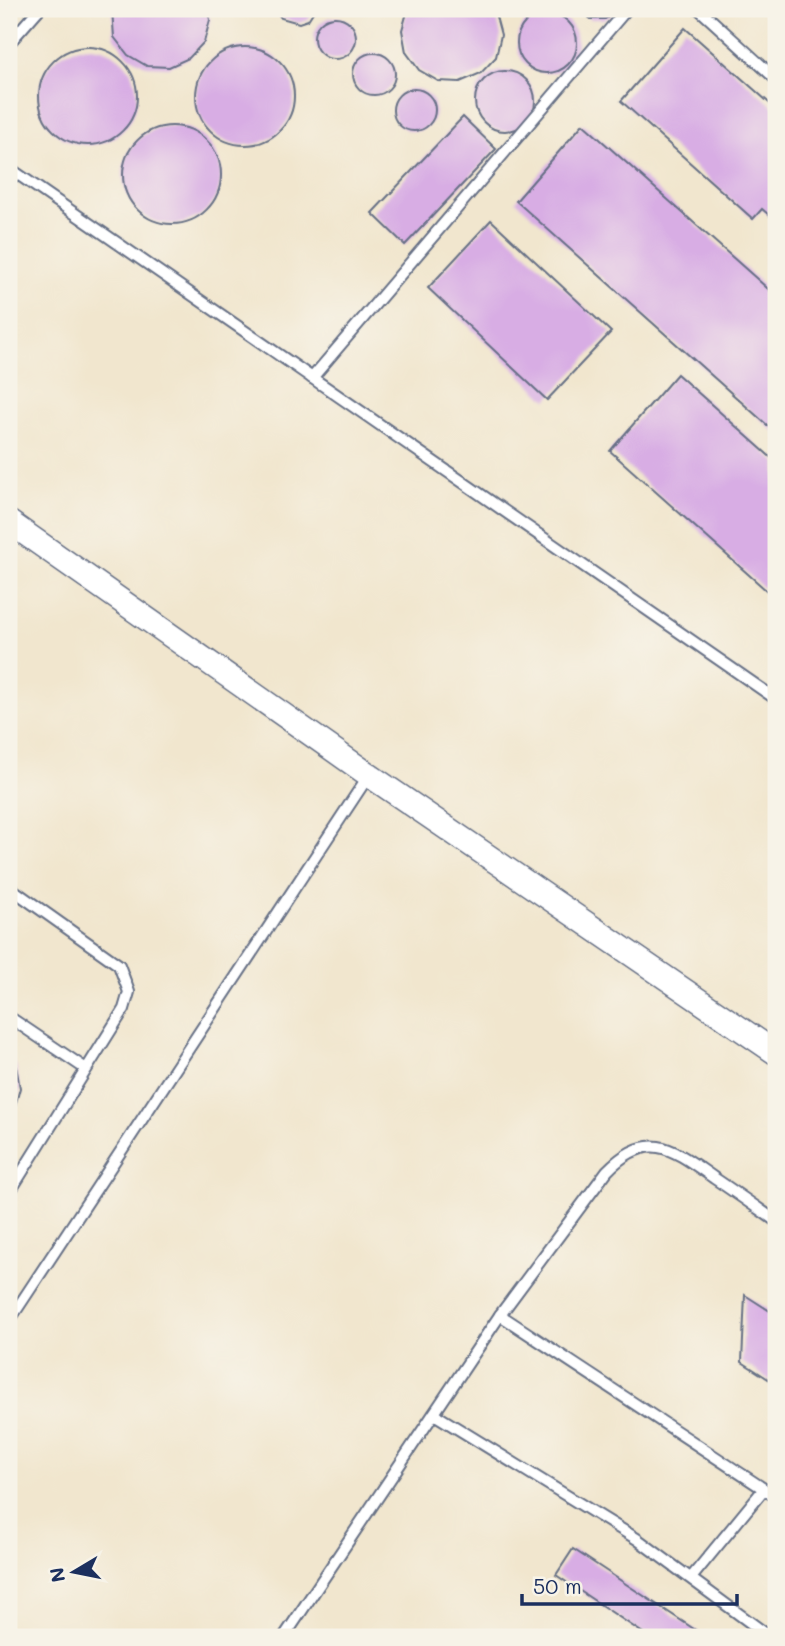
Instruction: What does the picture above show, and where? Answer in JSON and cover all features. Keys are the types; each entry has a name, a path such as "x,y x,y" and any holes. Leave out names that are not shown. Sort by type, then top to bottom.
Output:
{"street":[{"path":"9,522 369,775 776,1053"}],"lane":[{"path":"9,43 39,9"},
{"path":"312,377 626,9"},
{"path":"699,9 776,79"},
{"path":"9,168 776,699"},
{"path":"9,1321 369,775"},
{"path":"9,887 119,965 129,992 127,1003 9,1193"},
{"path":"9,1017 86,1069"},
{"path":"285,1637 500,1315 607,1171 622,1156 640,1147 672,1148 776,1222"},
{"path":"500,1315 776,1497"},
{"path":"434,1414 637,1539 770,1637"},
{"path":"691,1578 764,1489"}],"building":[{"path":"112,9 208,9 210,20 204,42 189,58 169,67 147,66 128,55 114,37"},
{"path":"275,9 315,9 308,20 299,23 281,18"},
{"path":"408,9 494,9 501,35 496,57 481,73 460,82 438,81 419,70 406,52 402,30"},
{"path":"577,9 622,9 605,19 591,19"},
{"path":"547,13 559,15 572,26 577,43 575,55 564,68 547,73 535,71 522,60 517,43 519,31 530,18"},
{"path":"335,17 350,23 356,38 350,53 335,59 320,53 314,38 320,23"},
{"path":"685,28 776,109 776,221 762,209 753,219 621,101"},
{"path":"88,47 107,50 123,61 134,77 137,96 134,115 123,131 107,142 88,145 69,142 53,131 42,115 39,96 42,77 53,61 69,50"},
{"path":"245,47 264,51 280,61 290,77 294,96 290,115 280,131 264,141 245,145 226,141 210,131 200,115 196,96 200,77 210,61 226,51"},
{"path":"374,53 389,59 395,74 389,89 374,95 359,89 353,74 359,59"},
{"path":"505,71 517,73 530,84 535,101 533,113 522,126 505,131 493,129 480,118 475,101 477,89 488,76"},
{"path":"414,89 429,95 435,110 429,125 414,131 399,125 393,110 399,95"},
{"path":"463,117 496,149 405,245 372,213"},
{"path":"583,124 776,296 776,433 516,201"},
{"path":"172,126 191,129 207,140 218,156 221,175 218,194 207,210 191,221 172,224 153,221 137,210 126,194 123,175 126,156 137,140 153,129"},
{"path":"491,220 611,332 547,400 428,288"},
{"path":"677,374 776,462 776,599 610,451"},
{"path":"9,1056 16,1066 20,1088 14,1110 9,1116"},
{"path":"745,1295 776,1315 776,1384 742,1362"},
{"path":"573,1549 706,1637 649,1637 556,1575"}]}
